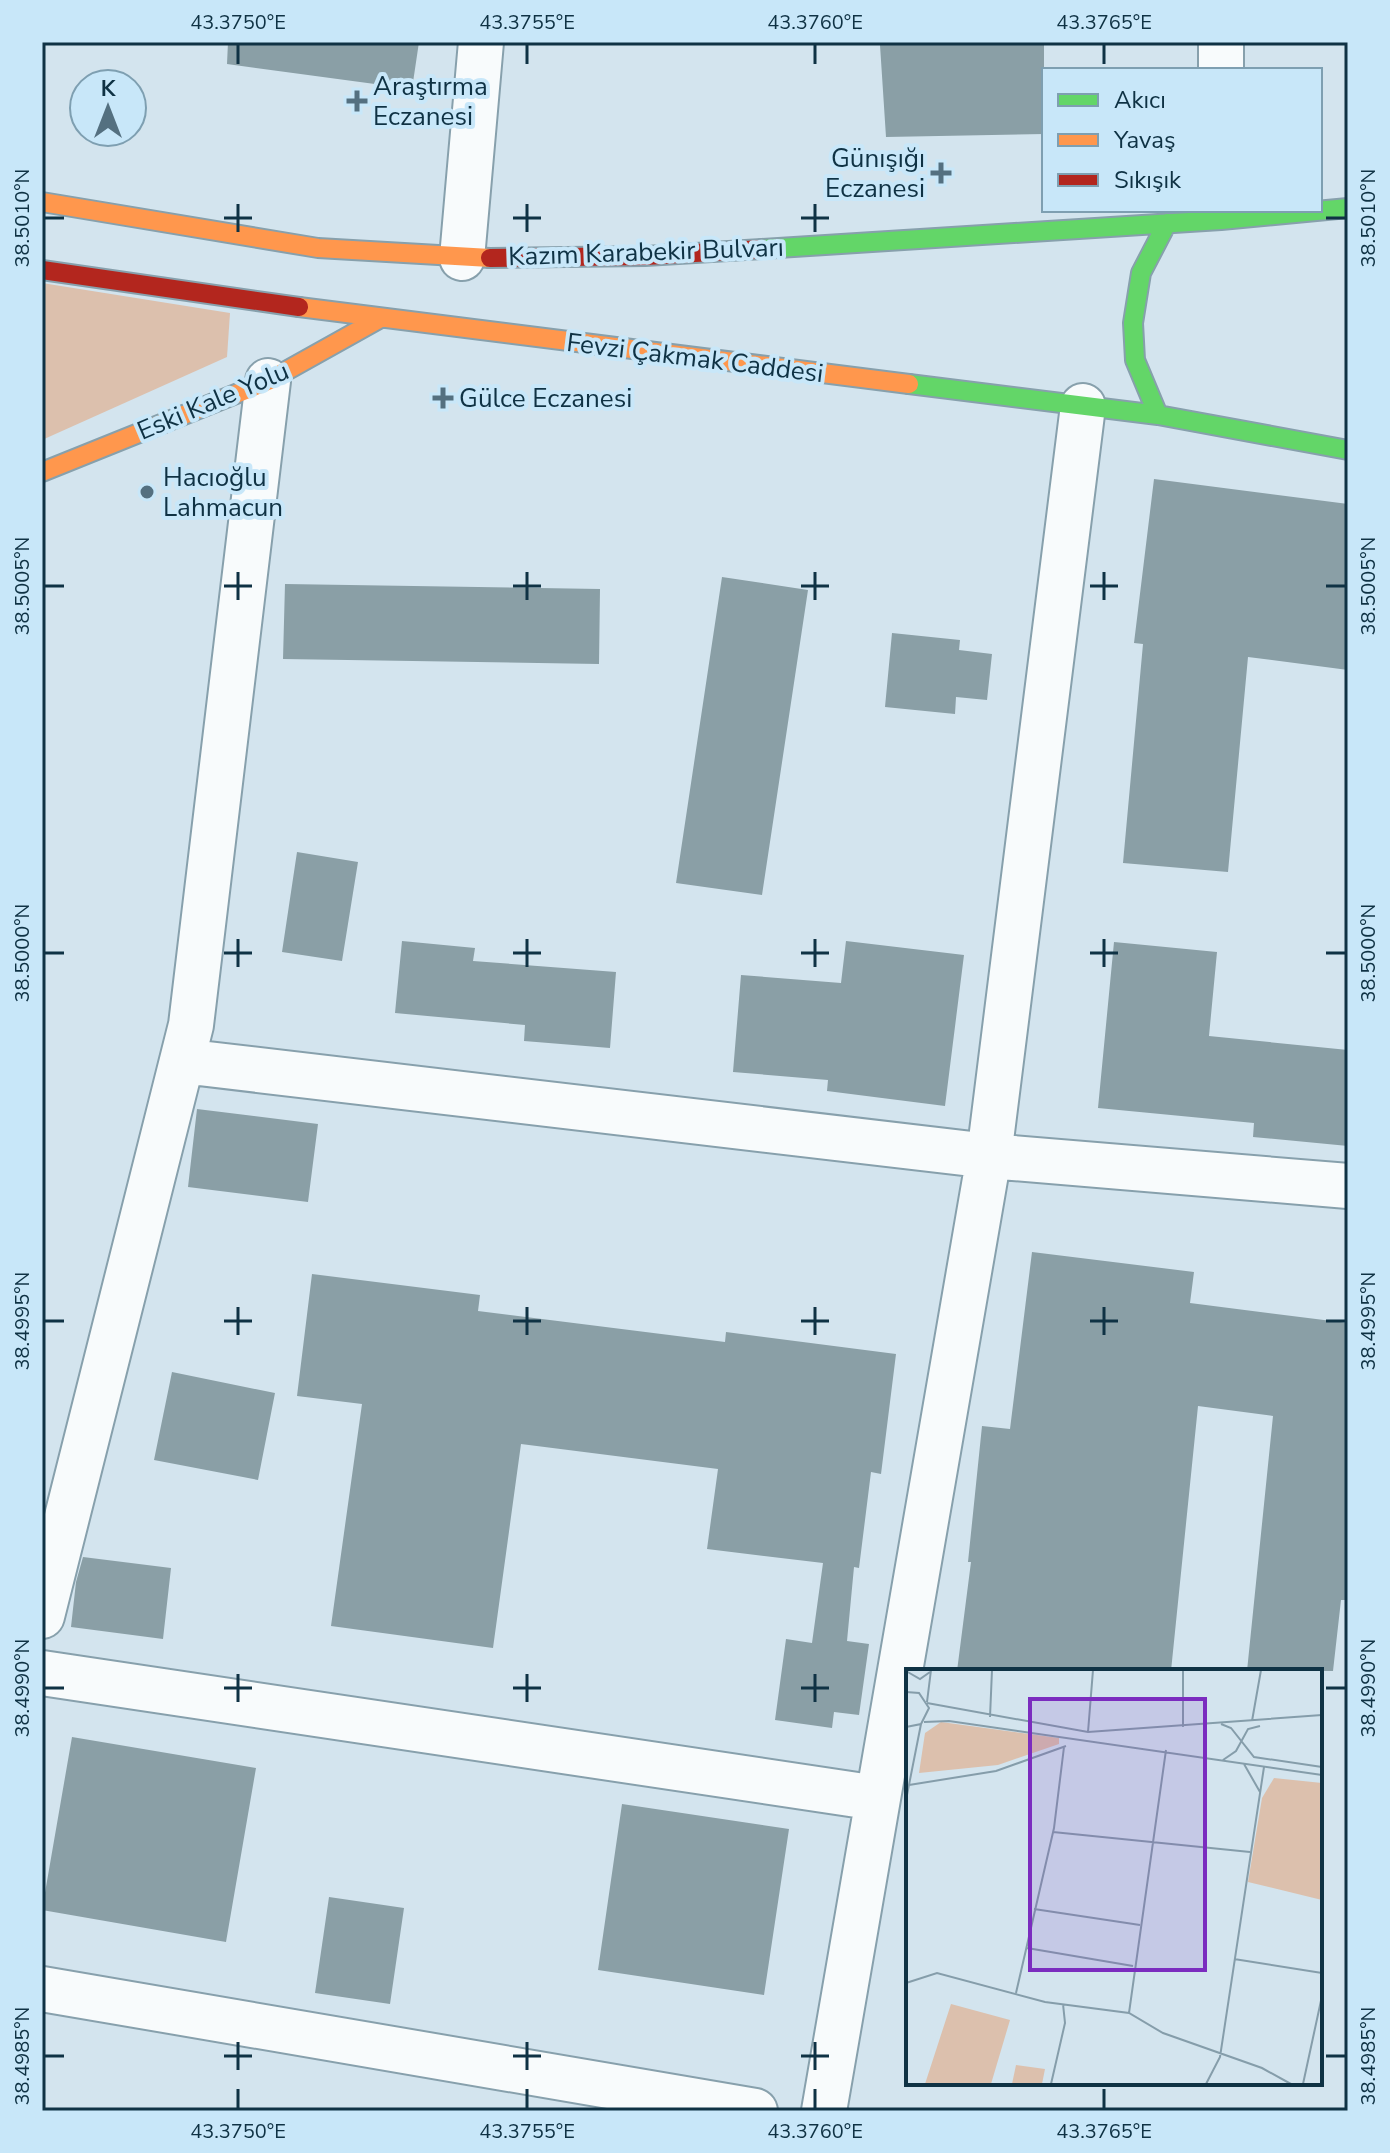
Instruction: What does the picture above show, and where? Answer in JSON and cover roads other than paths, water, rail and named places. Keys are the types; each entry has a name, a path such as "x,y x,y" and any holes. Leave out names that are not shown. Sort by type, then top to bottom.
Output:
{"main road":[{"name":"Kazım Karabekir Bulvarı","path":"42,202 318,248 462,258 645,256 1167,223 1221,215 1275,212"},
{"name":"Kazım Karabekir Bulvarı","path":"1322,209 1348,208"},
{"path":"1158,415 1135,360 1133,323 1141,273 1167,223"},
{"name":"Fevzi Çakmak Caddesi","path":"42,270 379,319 1158,415 1348,450"},
{"name":"Eski Kale Yolu","path":"42,472 268,381 379,319"}],"street":[{"path":"462,258 481,42"},
{"path":"1221,42 1221,68"},
{"path":"42,1616 191,1025 268,381"},
{"path":"824,2111 989,1156 1083,406"},
{"path":"182,1061 989,1156 1348,1186"},
{"path":"42,1673 877,1798"},
{"path":"42,1989 755,2111"}],"place":[{"name":"Araştırma Eczanesi","path":"357,101"},
{"name":"Günışığı Eczanesi","path":"941,173"},
{"name":"Gülce Eczanesi","path":"443,398"},
{"name":"Hacıoğlu Lahmacun","path":"147,492"}]}
